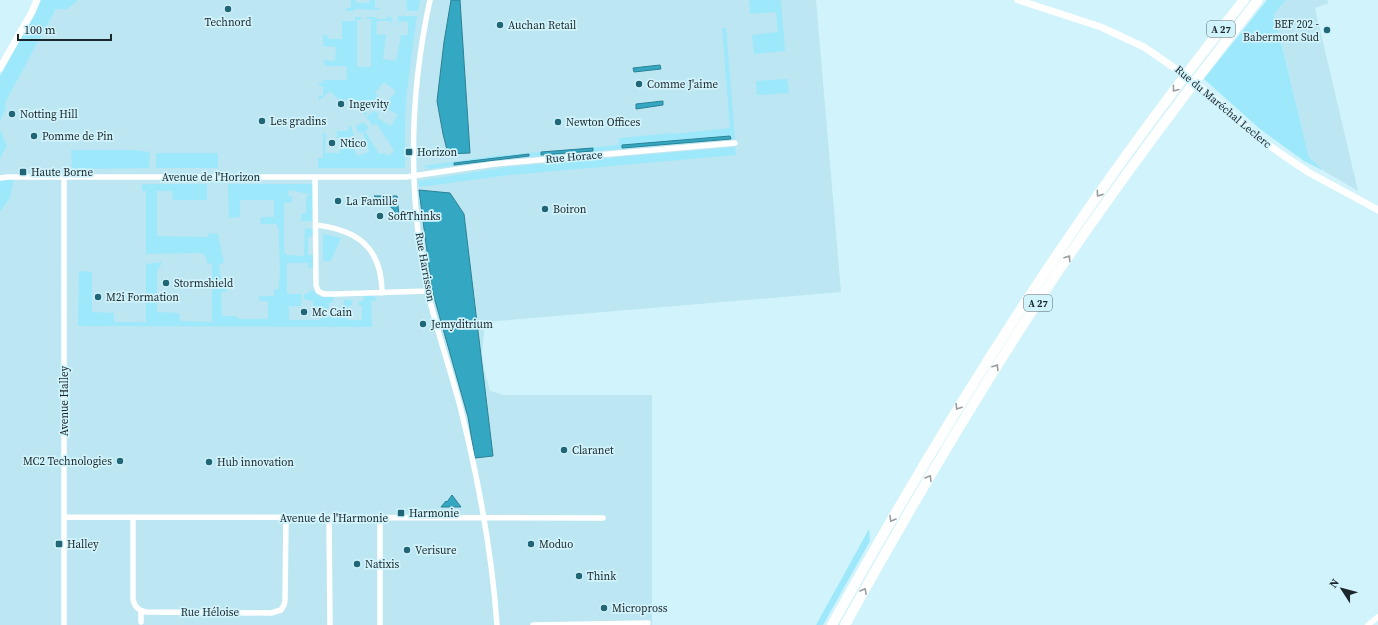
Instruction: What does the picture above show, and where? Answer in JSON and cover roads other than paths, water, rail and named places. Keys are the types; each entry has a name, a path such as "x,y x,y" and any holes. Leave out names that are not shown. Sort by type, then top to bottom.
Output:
{"highway":[{"name":"A 27","path":"832,625 910,487 1020,310 1136,141 1244,0"},
{"name":"A 27","path":"845,625 942,455 1035,307 1133,165 1258,0"}],"street":[{"path":"20,32 32,0"},
{"path":"0,68 32,12 37,0"},
{"name":"Rue Harrisson","path":"430,0 421,50 416,95 414,176 420,245 428,292 465,428 475,472 491,562 497,625"},
{"name":"Rue du Maréchal Leclerc","path":"1018,0 1109,30 1139,44 1168,62 1217,100 1259,138 1280,153 1313,174 1378,210"},
{"name":"Rue Horace","path":"414,176 494,164 735,143"},
{"name":"Avenue de l'Horizon","path":"0,177 414,176"},
{"name":"Avenue Halley","path":"64,177 64,625"},
{"path":"315,177 316,285 318,291 324,294 428,292"},
{"path":"316,225 344,231 356,237 372,252 378,263 381,276 382,293"},
{"name":"Avenue de l'Harmonie","path":"64,517 603,518"},
{"path":"133,517 133,599 134,604 141,611 141,622"},
{"name":"Rue Héloise","path":"141,611 271,613 281,610 285,601 286,517"},
{"path":"330,518 330,625"},
{"path":"380,518 380,625"},
{"path":"1368,625 1378,617"},
{"path":"533,625 648,624"}],"place":[{"name":"Technord","path":"228,9"},
{"name":"Auchan Retail","path":"500,25"},
{"name":"BEF 202 - Babermont Sud","path":"1327,30"},
{"name":"Comme J'aime","path":"639,84"},
{"name":"Ingevity","path":"341,104"},
{"name":"Notting Hill","path":"12,114"},
{"name":"Les gradins","path":"262,121"},
{"name":"Newton Offices","path":"558,122"},
{"name":"Pomme de Pin","path":"34,136"},
{"name":"Ntico","path":"332,143"},
{"name":"Horizon","path":"409,152"},
{"name":"Haute Borne","path":"23,172"},
{"name":"La Famille","path":"338,201"},
{"name":"Boiron","path":"545,209"},
{"name":"SoftThinks","path":"380,216"},
{"name":"Stormshield","path":"166,283"},
{"name":"M2i Formation","path":"98,297"},
{"name":"Mc Cain","path":"304,312"},
{"name":"Jemyditrium","path":"423,324"},
{"name":"Claranet","path":"564,450"},
{"name":"MC2 Technologies","path":"120,461"},
{"name":"Hub innovation","path":"209,462"},
{"name":"Harmonie","path":"401,513"},
{"name":"Halley","path":"59,544"},
{"name":"Moduo","path":"531,544"},
{"name":"Verisure","path":"407,550"},
{"name":"Natixis","path":"357,564"},
{"name":"Think","path":"579,576"},
{"name":"Micropross","path":"604,608"}]}
